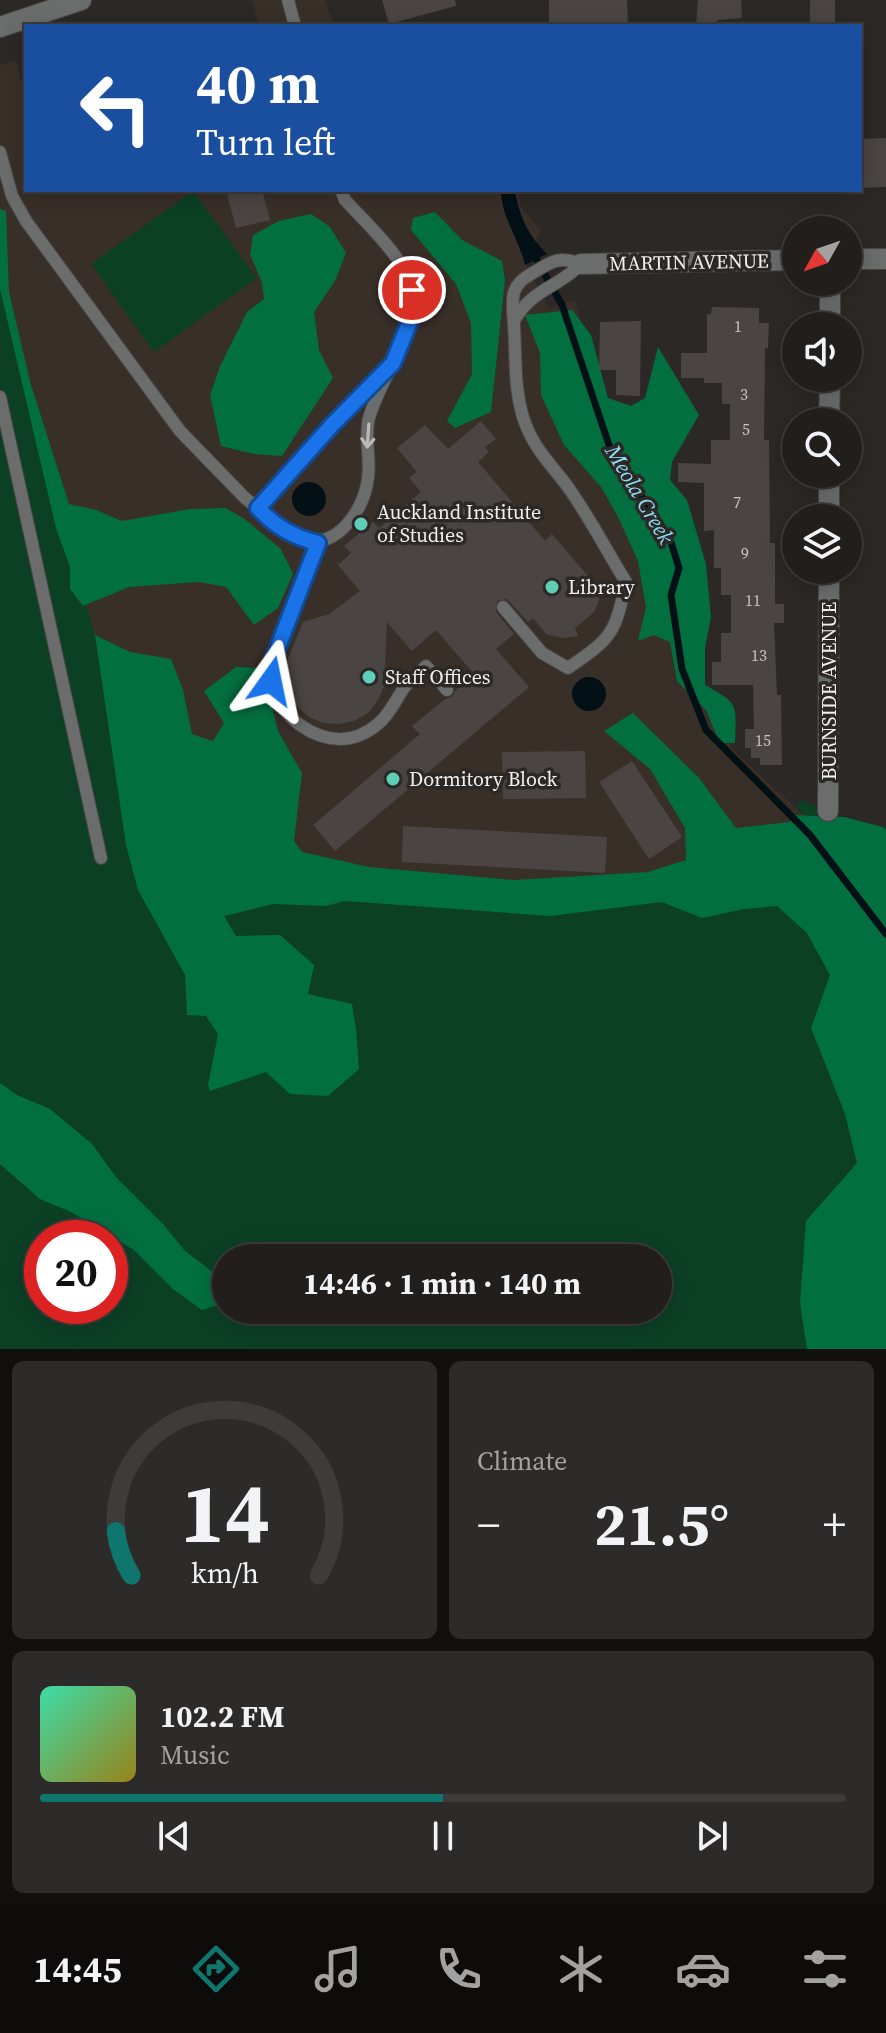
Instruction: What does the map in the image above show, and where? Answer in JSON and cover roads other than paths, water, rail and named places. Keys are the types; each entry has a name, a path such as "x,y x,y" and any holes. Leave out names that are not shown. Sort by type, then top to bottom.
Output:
{"street":[{"path":"0,27 81,0"},
{"path":"862,259 886,259"},
{"name":"MARTIN AVENUE","path":"581,264 782,260"},
{"name":"BURNSIDE AVENUE","path":"828,811 829,584"}],"lane":[{"path":"288,0 294,24"},
{"path":"0,152 12,196 26,221 180,431 273,523 296,538 318,543 339,534 359,510 368,478 366,438 370,417 410,321 412,290 403,267 345,200 342,192"},
{"path":"503,607 542,653 568,668 603,644 618,620 626,582 566,484 539,454 523,417 517,379 511,297 515,286 551,262 566,258 581,264 526,301 514,321"},
{"path":"258,508 393,363"},
{"path":"0,397 101,858"},
{"path":"318,543 273,660 271,681 286,714 318,735 331,740 348,740 380,722 405,687 426,666 447,690"}],"waterway":[{"name":"Meola Creek","path":"532,251 562,305 610,448 670,539 679,568 671,595 682,669 706,730 810,835 886,934"}],"place":[{"name":"Auckland Institute of Studies","path":"361,524"},
{"name":"Library","path":"552,587"},
{"name":"Staff Offices","path":"369,677"},
{"name":"Dormitory Block","path":"393,779"}]}
